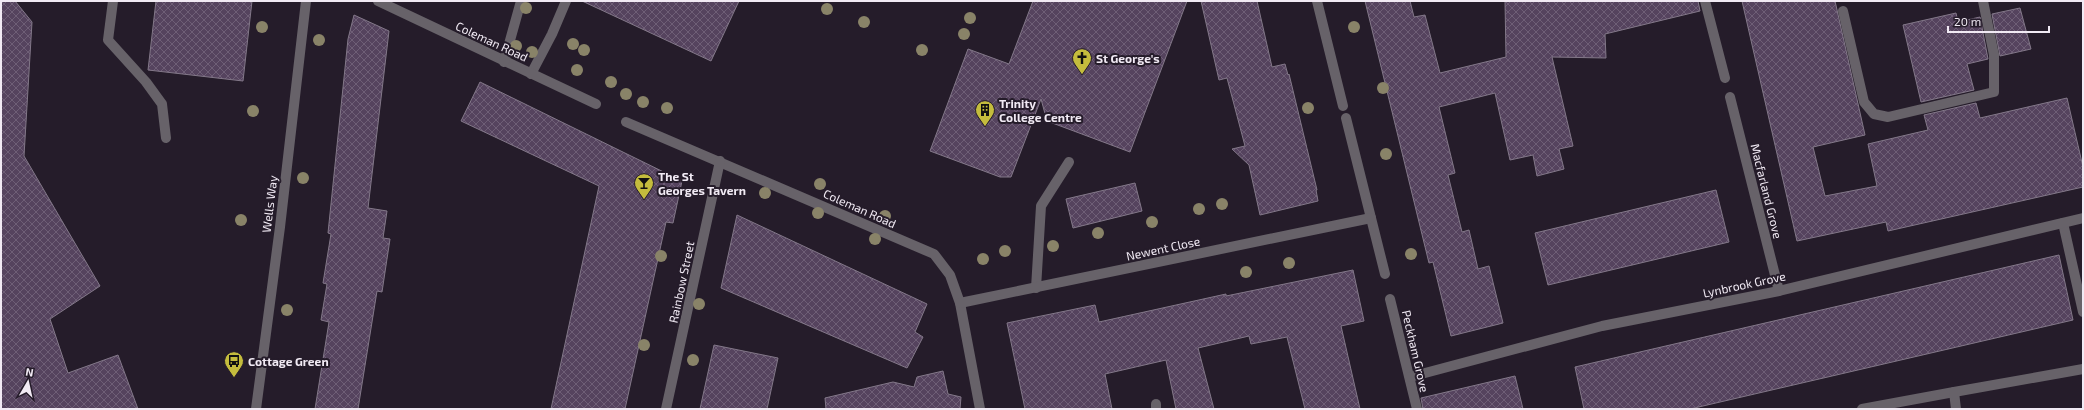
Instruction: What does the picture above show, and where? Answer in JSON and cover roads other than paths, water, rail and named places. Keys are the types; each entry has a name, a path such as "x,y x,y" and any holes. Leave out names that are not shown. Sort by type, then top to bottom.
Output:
{"street":[{"path":"113,1 108,40 146,82 162,104 166,138"},
{"name":"Wells Way","path":"256,409 280,227 306,1"},
{"name":"Coleman Road","path":"378,1 504,62 596,104"},
{"path":"504,62 521,1"},
{"path":"531,74 552,34 566,1"},
{"path":"1317,1 1343,106"},
{"path":"1705,1 1725,78"},
{"path":"1843,12 1864,102 1874,114 1888,118 1994,92 1994,55 1982,1"},
{"name":"Macfarland Grove","path":"1730,97 1779,291"},
{"path":"1346,118 1385,274"},
{"name":"Coleman Road","path":"626,122 934,254 950,275 960,303 980,409"},
{"name":"Rainbow Street","path":"666,409 720,161"},
{"path":"1036,288 1041,206 1069,162"},
{"name":"Newent Close","path":"960,303 1371,218"},
{"name":"Lynbrook Grove","path":"1410,377 1602,326 1779,291 2083,218"},
{"path":"2063,223 2083,312"},
{"name":"Peckham Grove","path":"1390,299 1417,409"},
{"path":"1862,409 2083,369"},
{"path":"1954,392 1956,409"}],"place":[{"name":"St George's","path":"1082,75"},
{"name":"Trinity College Centre","path":"985,127"},
{"name":"The St Georges Tavern","path":"644,200"},
{"name":"Cottage Green","path":"234,378"}]}
